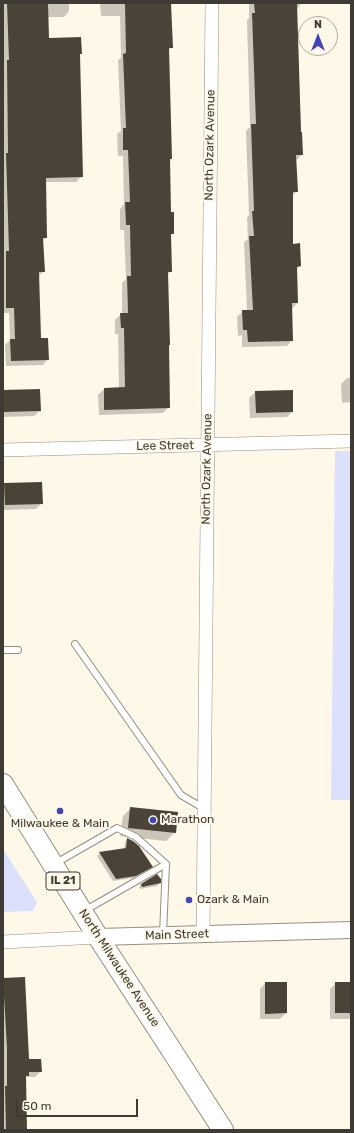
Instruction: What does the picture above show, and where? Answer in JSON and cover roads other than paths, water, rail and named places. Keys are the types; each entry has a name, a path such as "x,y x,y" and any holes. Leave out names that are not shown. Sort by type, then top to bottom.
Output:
{"main road":[{"name":"North Milwaukee Avenue","path":"3,784 98,938 164,1037 223,1130"}],"street":[{"name":"North Ozark Avenue","path":"203,934 212,3"},
{"name":"Lee Street","path":"3,450 351,441"},
{"name":"Main Street","path":"3,942 163,935 351,930"}],"lane":[{"path":"75,644 181,795 204,809"},
{"path":"3,650 18,650"},
{"path":"53,865 117,828 136,837 166,864"},
{"path":"82,912 166,864"},
{"path":"163,935 166,864"}],"place":[{"name":"Milwaukee & Main","path":"60,811"},
{"name":"Marathon","path":"153,820"},
{"name":"Ozark & Main","path":"189,900"}]}
